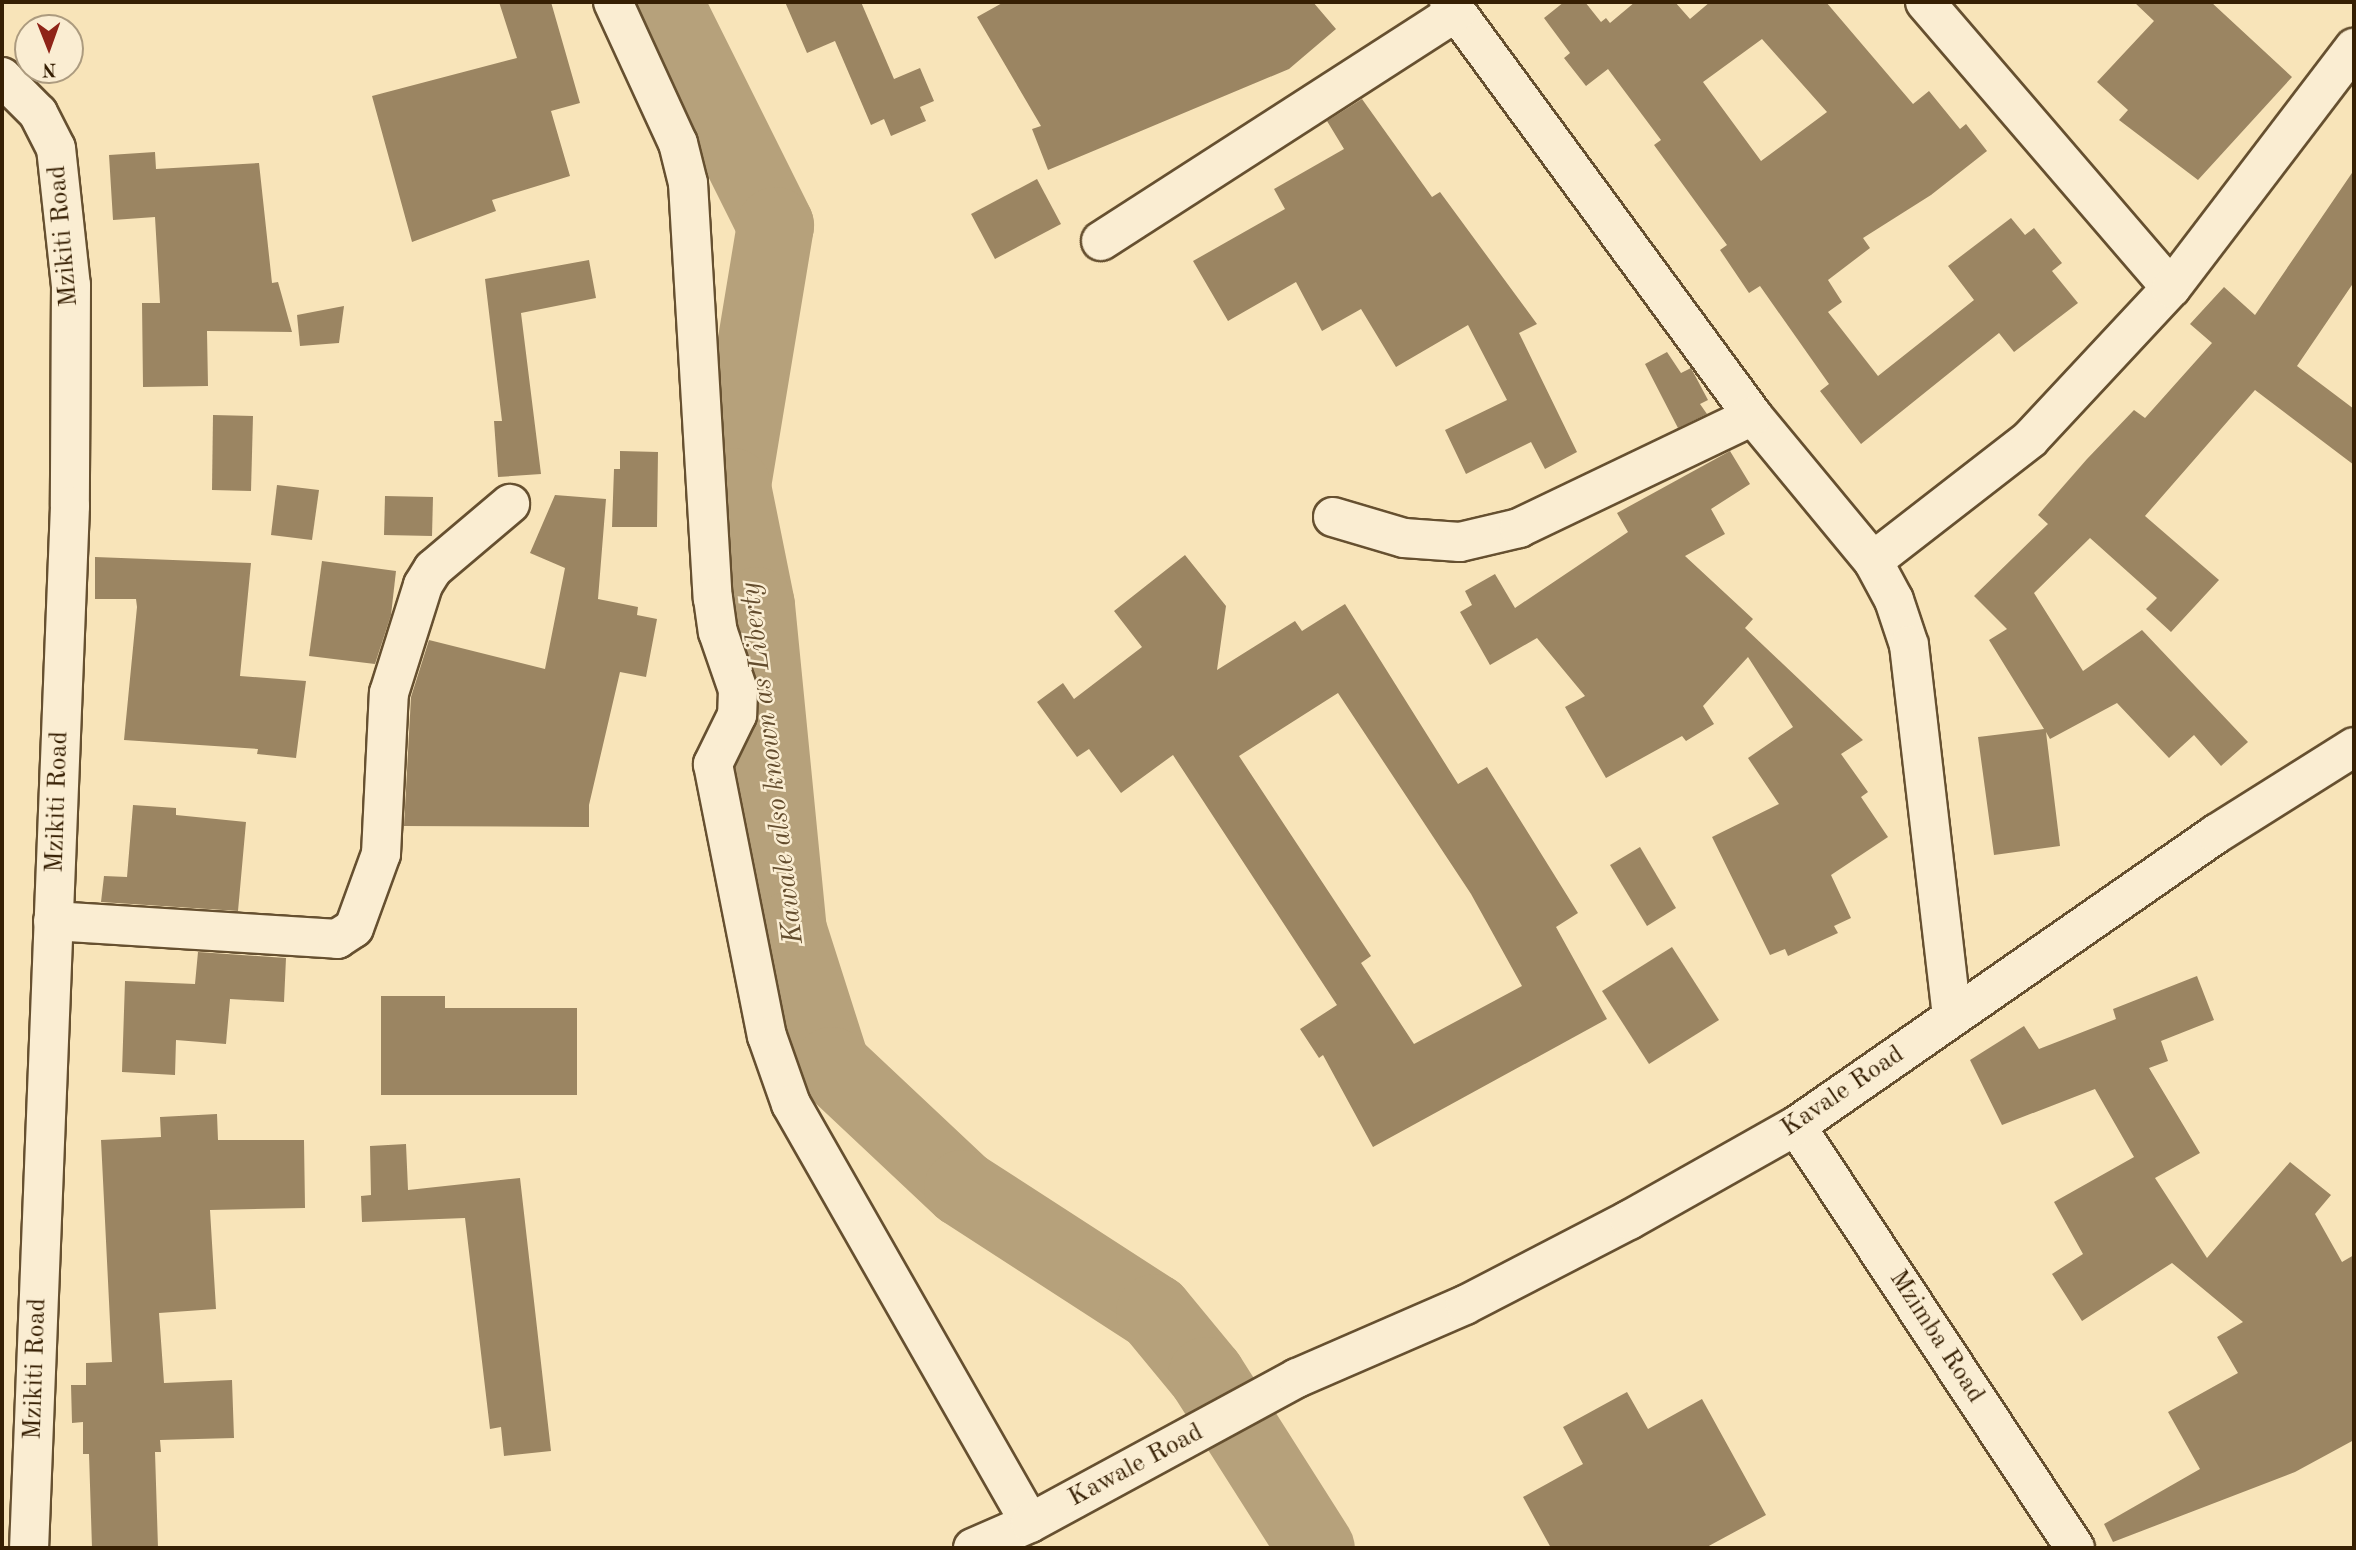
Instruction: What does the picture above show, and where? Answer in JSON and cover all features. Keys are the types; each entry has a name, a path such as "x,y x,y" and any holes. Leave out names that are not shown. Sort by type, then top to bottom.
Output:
{"street":[{"path":"613,2 678,143 688,183 713,598 718,632 738,690 737,715 713,764 767,1035 791,1104 1030,1523"},
{"path":"1925,2 2171,288"},
{"path":"1101,241 1452,7 1753,416 1872,561 1894,600 1909,645 1952,1017"},
{"path":"1872,561 2031,439 2171,288 2354,48"},
{"name":"Mzikiti Road","path":"2,77 38,113 56,148 71,285 72,428 29,1548"},
{"path":"1333,517 1404,538 1460,542 1519,528 1753,416"},
{"path":"53,921 337,939 354,928 380,854 389,693 423,585 433,569 510,505"},
{"name":"Kavale Road","path":"1297,1378 1465,1305 1629,1220 1796,1126 2216,834 2354,747"},
{"name":"Mzimba Road","path":"1796,1126 2075,1548"},
{"name":"Kawale Road","path":"973,1548 1030,1523 1169,1450 1297,1378"}],"building":[{"path":"499,2 551,2 580,103 551,111 570,176 492,200 496,211 412,242 372,96 517,58"},
{"path":"785,2 861,2 894,79 920,68 934,101 920,107 926,121 891,136 884,119 871,125 835,41 807,53"},
{"path":"1004,2 1313,2 1336,29 1289,69 1048,170 1032,129 1041,126 977,17"},
{"path":"1564,2 1585,2 1601,22 1606,18 1610,23 1635,2 1675,2 1690,19 1710,2 1826,2 1913,104 1929,91 1960,129 1966,124 1987,151 1931,195 1863,238 1870,248 1828,280 1842,302 1828,312 1878,376 1974,300 1948,266 2011,218 2025,235 2034,228 2062,263 2052,271 2078,303 2014,352 1999,333 1861,444 1820,391 1829,384 1760,286 1749,293 1720,250 1727,245 1654,145 1661,140 1608,69 1586,86 1564,58 1570,53 1544,18","holes":["1762,39 1827,112 1761,161 1703,82"]},
{"path":"2134,2 2211,2 2292,77 2198,180 2119,120 2128,110 2097,82 2154,21"},
{"path":"1362,99 1432,197 1440,192 1537,324 1519,333 1577,452 1545,469 1531,442 1466,474 1445,430 1507,400 1468,325 1396,367 1361,309 1322,331 1296,282 1228,321 1193,261 1285,209 1274,189 1344,149 1327,121"},
{"path":"155,152 156,169 259,163 272,283 278,282 292,332 207,331 208,386 143,387 142,303 160,303 155,217 113,220 109,155"},
{"path":"2354,170 2354,282 2297,366 2354,409 2354,465 2255,390 2145,516 2219,580 2171,632 2146,609 2157,598 2090,538 2034,593 2083,671 2142,630 2248,742 2221,766 2194,735 2169,758 2117,703 2050,739 2046,732 2060,846 1994,855 1978,737 2044,729 1989,640 2007,629 1974,596 2048,524 2038,515 2087,459 2134,410 2145,418 2212,343 2190,324 2224,287 2255,315"},
{"path":"1037,179 1061,224 995,259 971,214"},
{"path":"589,260 596,298 521,313 541,474 498,477 494,421 502,421 485,279"},
{"path":"344,306 339,343 300,346 297,315"},
{"path":"1667,352 1681,373 1691,368 1708,400 1700,404 1707,414 1678,428 1645,364"},
{"path":"213,415 253,416 251,491 212,490"},
{"path":"620,451 658,452 657,527 612,527 614,469 620,469"},
{"path":"1730,451 1750,484 1711,509 1725,534 1685,556 1753,619 1745,628 1863,740 1841,754 1868,792 1861,797 1888,837 1831,875 1851,918 1834,926 1838,933 1788,956 1785,949 1770,955 1712,837 1779,804 1748,758 1793,727 1748,657 1703,706 1714,724 1686,741 1682,736 1606,778 1565,707 1585,696 1537,638 1490,665 1460,612 1472,605 1465,591 1495,574 1515,608 1628,532 1617,513"},
{"path":"277,485 319,490 312,540 271,535"},
{"path":"555,495 606,499 598,599 638,607 637,615 657,619 646,677 620,672 589,805 589,827 404,826 411,697 429,640 545,669 565,568 530,553"},
{"path":"385,496 433,497 432,536 384,535"},
{"path":"1185,555 1226,606 1217,670 1295,621 1302,631 1345,604 1458,784 1487,767 1578,913 1556,927 1607,1019 1373,1147 1323,1055 1319,1058 1300,1029 1337,1005 1173,755 1121,793 1089,749 1077,757 1037,702 1063,683 1074,699 1142,647 1114,611","holes":["1338,693 1471,894 1522,986 1414,1044 1361,963 1371,956 1239,756"]},
{"path":"95,557 251,563 240,676 306,681 296,758 257,754 258,749 124,740 136,599 95,599"},
{"path":"322,561 396,571 391,615 375,664 309,656"},
{"path":"133,805 176,808 176,815 246,822 238,911 101,902 104,876 127,877"},
{"path":"1640,847 1676,908 1647,926 1610,865"},
{"path":"1672,947 1719,1020 1649,1064 1602,991"},
{"path":"198,952 286,958 284,1002 230,999 226,1044 176,1040 175,1075 122,1072 125,981 195,984"},
{"path":"2197,976 2214,1020 2161,1041 2168,1061 2149,1068 2200,1153 2155,1178 2207,1258 2290,1162 2331,1195 2315,1214 2342,1262 2354,1255 2354,1440 2295,1472 2113,1542 2104,1524 2200,1469 2168,1412 2238,1373 2217,1337 2243,1322 2172,1263 2082,1321 2052,1274 2083,1254 2054,1202 2134,1157 2095,1089 2002,1125 1970,1060 2024,1026 2039,1049 2116,1019 2113,1009"},
{"path":"381,996 445,996 445,1008 577,1008 577,1095 381,1095"},
{"path":"217,1114 218,1140 304,1140 305,1208 210,1210 216,1309 159,1313 164,1383 232,1380 234,1438 160,1440 161,1452 155,1452 158,1548 92,1548 89,1454 83,1454 83,1422 72,1423 71,1385 86,1385 86,1363 112,1362 101,1140 161,1137 160,1117"},
{"path":"406,1144 408,1190 520,1178 551,1451 504,1456 501,1427 490,1429 465,1218 362,1222 361,1196 371,1195 370,1146"},
{"path":"1627,1392 1648,1429 1702,1399 1766,1515 1705,1548 1551,1548 1523,1497 1583,1464 1563,1427"}],"waterway":[{"name":"Kawale also known as Liberty","path":"664,2 775,225 732,486 756,605 788,930 831,1065 962,1188 1154,1312 1206,1375 1316,1548"}]}
